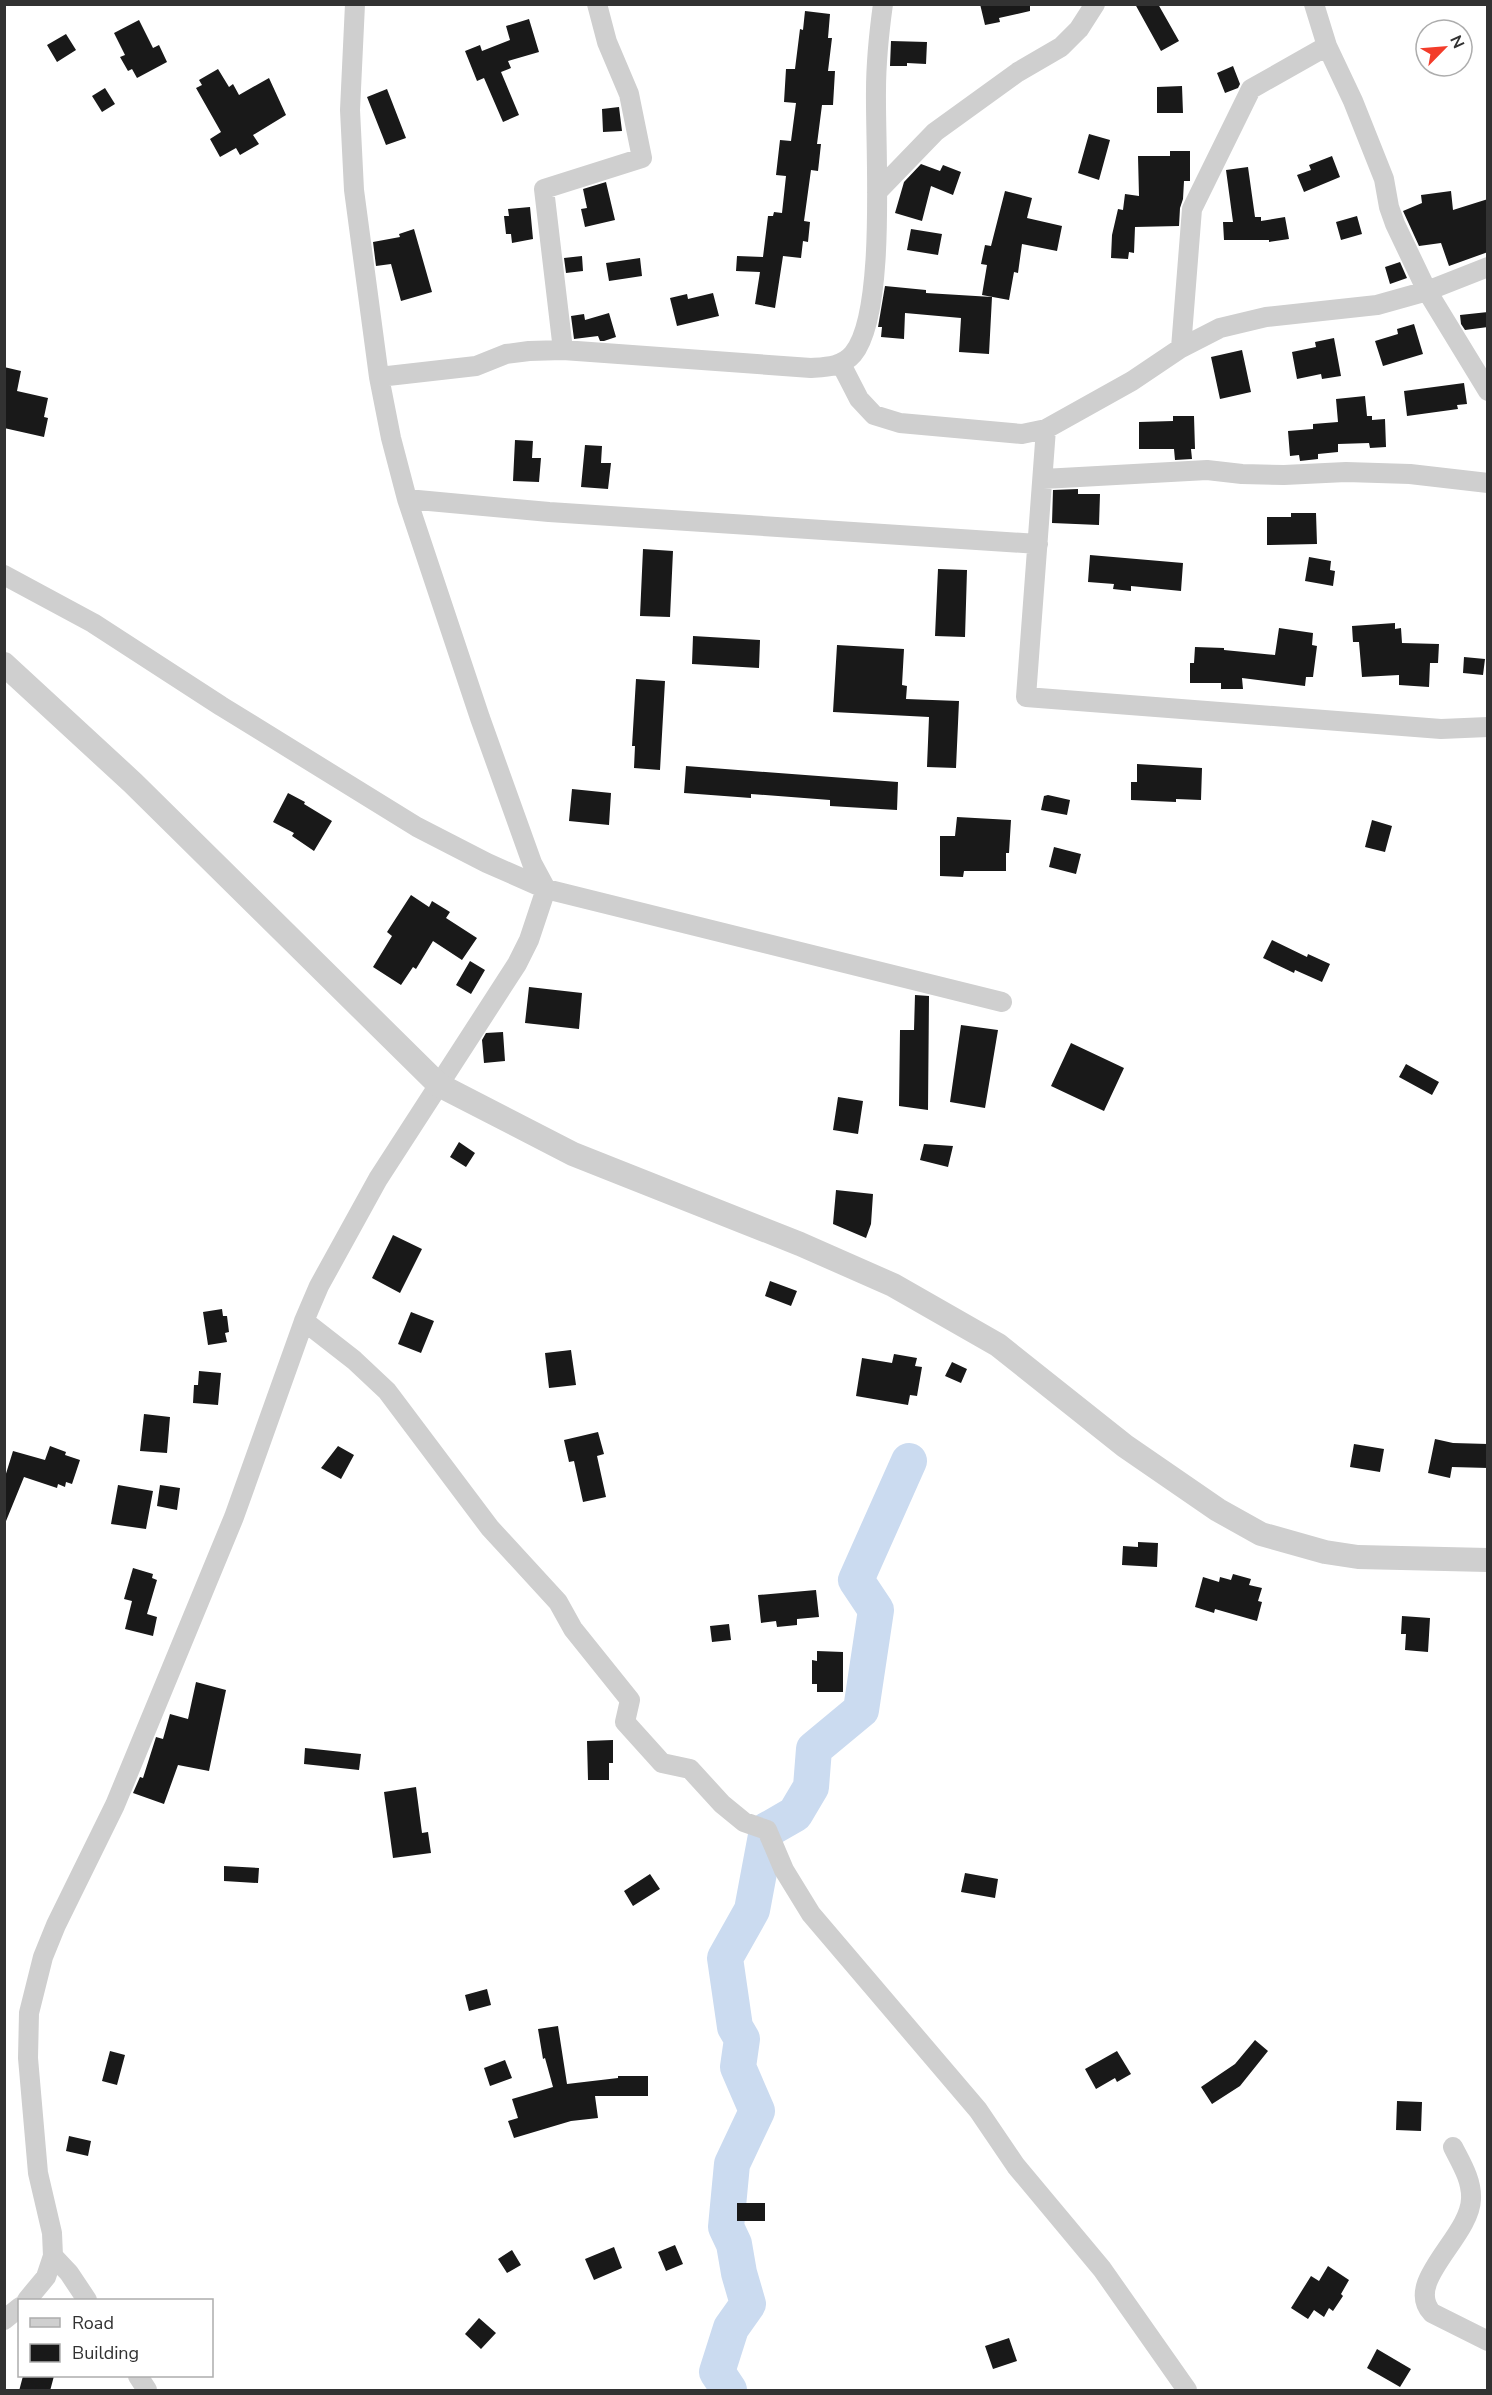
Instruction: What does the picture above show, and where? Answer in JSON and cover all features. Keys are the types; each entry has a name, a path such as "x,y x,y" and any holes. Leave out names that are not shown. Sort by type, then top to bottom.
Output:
{"street":[{"path":"29,2299 46,2277 53,2256 52,2233 38,2172 28,2058 29,2013 43,1957 114,1805 234,1517 304,1321 319,1286 378,1179 517,964 529,940 546,889 521,836 407,499 391,438 379,377 354,190 350,110 355,4"},
{"path":"563,350 544,189 642,158 629,94 607,42 597,4"},
{"path":"379,377 476,366 506,354 563,350 811,368 841,364 852,355 861,341 868,316 874,269 877,192 876,88 878,41 883,4"},
{"path":"877,192 935,132 1018,72 1061,47 1079,29 1095,4"},
{"path":"1314,4 1327,46 1357,111 1384,179 1389,207 1427,291 1488,391"},
{"path":"1181,348 1192,210 1251,89 1327,46"},
{"path":"841,364 858,399 874,415 900,423 1022,434 1047,429 1132,381 1181,348 1220,328 1266,317 1377,305 1427,291 1488,267"},
{"path":"1047,429 1026,697 1441,729 1488,728"},
{"path":"1043,479 1207,470 1274,475 1346,472 1410,474 1488,483"},
{"path":"407,499 549,512 1038,544"},
{"path":"4,575 93,623 417,827 487,863 546,889 1002,1002"},
{"path":"4,664 134,783 440,1085 573,1154 800,1244 893,1284 998,1345 1125,1446 1218,1510 1261,1534 1325,1552 1359,1557 1488,1560"},
{"path":"304,1321 354,1360 387,1391 490,1528 558,1602 573,1629 630,1700 625,1722 662,1763 690,1769 722,1804 744,1822 768,1830 784,1870 811,1914 978,2110 1016,2166 1102,2269 1187,2391"},
{"path":"1453,2147 1470,2186 1469,2212 1451,2246 1428,2278 1423,2296 1426,2306 1432,2313 1488,2341"},
{"path":"53,2256 69,2273 86,2299"},
{"path":"4,2320 18,2309"},
{"path":"139,2377 147,2391"}],"building":[{"path":"980,4 1030,4 1030,11 999,18 1000,22 985,25"},
{"path":"1135,4 1158,4 1179,41 1161,51"},
{"path":"805,11 830,14 828,38 832,38 828,71 835,71 833,105 822,105 817,144 821,144 818,171 811,170 804,221 810,222 808,242 803,241 801,258 783,256 775,308 755,304 760,272 736,271 737,256 763,257 768,216 773,216 774,212 782,213 786,176 776,175 780,140 791,141 796,103 784,102 786,69 795,69 800,29 803,30"},
{"path":"529,19 539,52 508,61 511,68 501,72 519,115 503,122 484,78 477,81 465,51 480,45 482,51 510,40 506,26"},
{"path":"139,20 153,48 159,45 167,62 137,78 132,69 128,71 120,57 125,55 114,33"},
{"path":"66,34 76,50 57,62 47,45"},
{"path":"891,41 927,42 926,64 907,63 907,66 890,66"},
{"path":"1233,66 1240,84 1238,88 1225,93 1217,73"},
{"path":"218,69 229,87 233,84 239,95 269,78 286,115 253,135 259,144 240,155 236,148 220,157 210,139 221,132 196,88 202,85 199,80"},
{"path":"1182,86 1183,113 1157,113 1157,87"},
{"path":"105,88 115,104 102,112 92,96"},
{"path":"387,89 406,138 386,145 367,97"},
{"path":"619,107 622,131 603,132 602,109"},
{"path":"1089,134 1110,140 1099,180 1078,173"},
{"path":"1170,151 1190,151 1190,181 1184,181 1179,226 1135,227 1134,253 1129,252 1128,259 1111,258 1112,235 1118,209 1123,210 1125,194 1139,196 1138,156 1170,156"},
{"path":"1332,156 1340,177 1304,192 1297,175 1311,170 1309,165"},
{"path":"921,164 940,171 943,165 961,172 953,195 931,186 922,221 895,213 904,182"},
{"path":"1248,167 1255,217 1261,217 1261,221 1285,217 1289,239 1269,242 1269,240 1224,240 1223,222 1233,222 1226,170"},
{"path":"606,182 615,220 585,227 581,209 587,208 583,189"},
{"path":"1005,191 1032,198 1027,218 1062,226 1057,251 1022,244 1018,273 1014,272 1009,300 982,295 987,265 981,264 985,245 991,246"},
{"path":"1451,191 1453,210 1488,199 1488,252 1449,266 1441,243 1419,246 1403,211 1422,203 1421,195"},
{"path":"530,207 533,239 512,243 511,234 506,234 504,216 509,216 508,209"},
{"path":"1357,216 1362,234 1341,240 1336,222"},
{"path":"414,229 432,292 401,301 391,264 376,266 373,242 400,237 399,234"},
{"path":"911,229 942,234 938,255 907,250"},
{"path":"582,256 583,271 566,273 564,258"},
{"path":"640,258 642,276 609,281 606,263"},
{"path":"1400,262 1407,278 1390,284 1385,267"},
{"path":"885,286 926,290 926,293 992,297 989,354 959,352 961,318 905,313 904,339 881,337 882,327 878,327"},
{"path":"713,293 719,316 677,326 670,298 687,294 688,299"},
{"path":"1488,312 1488,327 1465,330 1461,324 1460,315"},
{"path":"609,313 616,337 604,341 600,341 598,336 574,339 571,316 584,314 585,320"},
{"path":"1414,324 1423,354 1383,366 1375,341 1398,334 1397,329"},
{"path":"1334,338 1341,376 1322,379 1321,374 1297,379 1292,352 1316,347 1315,342"},
{"path":"1242,350 1251,392 1220,399 1211,357"},
{"path":"4,367 21,371 17,391 48,398 44,417 48,418 44,437 4,428"},
{"path":"1464,383 1467,404 1457,405 1458,409 1407,416 1404,391"},
{"path":"1365,396 1367,416 1372,416 1372,420 1385,419 1386,447 1370,448 1369,443 1338,444 1338,452 1318,454 1318,459 1300,461 1299,455 1290,456 1288,431 1313,429 1313,424 1338,422 1336,399"},
{"path":"1173,416 1194,416 1195,449 1191,449 1192,459 1175,460 1174,449 1139,449 1139,422 1173,421"},
{"path":"515,440 533,441 532,458 541,458 539,482 513,481"},
{"path":"585,445 602,446 601,463 611,463 608,489 581,487"},
{"path":"1078,489 1078,494 1100,494 1099,525 1052,523 1053,490"},
{"path":"1291,513 1316,513 1317,544 1267,545 1267,517 1291,517"},
{"path":"643,549 673,551 670,617 640,616"},
{"path":"1090,555 1183,563 1181,591 1131,586 1131,591 1113,589 1114,584 1088,582"},
{"path":"1309,557 1331,561 1330,570 1335,571 1333,586 1305,581"},
{"path":"938,569 967,570 965,637 935,636"},
{"path":"1395,623 1395,629 1401,628 1402,643 1439,644 1438,663 1430,663 1429,687 1399,685 1399,675 1362,677 1359,642 1353,642 1352,626"},
{"path":"1279,628 1313,633 1312,645 1317,646 1313,677 1306,677 1305,686 1242,678 1243,689 1221,689 1221,683 1190,683 1190,663 1194,663 1195,647 1224,648 1224,650 1275,655"},
{"path":"693,636 760,640 759,668 692,664"},
{"path":"837,645 904,649 902,685 907,686 906,699 959,701 956,768 927,767 929,717 833,712"},
{"path":"1464,657 1485,659 1483,675 1463,673"},
{"path":"636,679 665,681 660,770 634,768 635,746 632,746"},
{"path":"1137,764 1202,768 1201,800 1176,799 1176,802 1131,800 1131,782 1137,782"},
{"path":"686,766 898,782 897,810 830,806 830,800 751,794 751,798 684,793"},
{"path":"572,789 611,793 609,825 569,821"},
{"path":"288,793 332,821 314,851 292,836 294,833 273,822"},
{"path":"1044,796 1070,800 1067,815 1041,810"},
{"path":"957,817 1011,820 1006,871 964,871 963,877 940,876 940,836 955,836"},
{"path":"1372,820 1392,826 1385,852 1365,847"},
{"path":"1054,847 1081,854 1076,874 1049,867"},
{"path":"411,895 429,907 432,901 450,912 446,918 477,938 462,960 433,941 416,969 413,967 401,985 373,967 392,936 387,932"},
{"path":"1272,940 1307,957 1308,954 1330,964 1322,982 1295,970 1294,973 1263,958"},
{"path":"470,961 485,970 471,994 456,985"},
{"path":"529,987 582,993 579,1029 525,1023"},
{"path":"915,995 929,996 928,1110 899,1106 900,1030 914,1030"},
{"path":"961,1025 998,1030 985,1108 950,1102"},
{"path":"503,1032 505,1061 484,1063 482,1040 486,1033"},
{"path":"1071,1043 1124,1068 1104,1111 1051,1086"},
{"path":"1406,1064 1439,1082 1432,1095 1399,1077"},
{"path":"838,1097 863,1101 858,1134 833,1130"},
{"path":"459,1142 475,1153 466,1167 450,1157"},
{"path":"924,1144 953,1146 948,1167 920,1160"},
{"path":"836,1190 873,1194 871,1224 866,1238 833,1224"},
{"path":"393,1235 422,1249 400,1293 372,1278"},
{"path":"770,1281 797,1291 791,1306 765,1296"},
{"path":"222,1309 223,1316 227,1316 229,1332 225,1333 227,1342 208,1345 203,1312"},
{"path":"411,1312 434,1321 421,1353 398,1344"},
{"path":"571,1350 576,1385 549,1388 545,1353"},
{"path":"894,1354 917,1358 915,1366 922,1367 917,1396 910,1395 908,1405 856,1396 862,1358 892,1363"},
{"path":"952,1362 967,1369 961,1383 945,1376"},
{"path":"199,1371 221,1373 218,1405 193,1403 194,1385 198,1385"},
{"path":"144,1414 170,1417 167,1453 140,1451"},
{"path":"598,1432 604,1454 597,1456 606,1497 583,1502 574,1461 569,1462 564,1440"},
{"path":"1435,1439 1453,1443 1488,1444 1488,1468 1452,1467 1450,1478 1428,1473"},
{"path":"1354,1444 1384,1449 1380,1472 1350,1467"},
{"path":"50,1446 66,1452 65,1455 80,1460 72,1484 66,1482 65,1487 58,1484 57,1488 24,1477 4,1526 4,1480 13,1451 45,1460"},
{"path":"338,1446 354,1455 341,1479 321,1468"},
{"path":"118,1485 153,1491 146,1529 111,1524"},
{"path":"160,1485 180,1488 177,1510 157,1506"},
{"path":"1138,1542 1158,1543 1157,1567 1122,1565 1123,1546 1138,1547"},
{"path":"133,1568 153,1574 152,1578 157,1580 147,1614 157,1617 153,1636 125,1629 132,1601 124,1599"},
{"path":"1233,1574 1251,1579 1249,1585 1262,1588 1258,1601 1262,1602 1257,1621 1215,1609 1214,1613 1195,1607 1203,1577 1219,1582 1220,1577 1231,1580"},
{"path":"816,1590 819,1617 797,1619 797,1625 777,1627 776,1621 761,1623 758,1595"},
{"path":"1402,1616 1430,1618 1428,1652 1405,1650 1406,1634 1401,1634"},
{"path":"729,1624 731,1640 712,1642 710,1626"},
{"path":"817,1651 843,1652 843,1692 817,1692 817,1684 812,1684 812,1660 817,1661"},
{"path":"196,1682 226,1690 209,1771 178,1765 164,1804 133,1793 140,1777 143,1778 156,1737 163,1739 170,1714 188,1719"},
{"path":"613,1740 613,1763 609,1763 609,1780 588,1780 587,1741"},
{"path":"305,1748 361,1754 359,1770 304,1764"},
{"path":"416,1787 422,1833 428,1832 431,1853 393,1858 384,1792"},
{"path":"224,1866 259,1868 258,1883 224,1881"},
{"path":"965,1873 998,1879 995,1898 961,1892"},
{"path":"650,1874 660,1889 633,1906 624,1891"},
{"path":"487,1989 491,2005 469,2011 465,1995"},
{"path":"558,2026 567,2084 618,2078 618,2076 648,2076 648,2096 595,2096 598,2118 571,2121 514,2138 508,2121 518,2118 512,2099 553,2087 545,2058 543,2059 538,2029"},
{"path":"1255,2040 1268,2051 1240,2086 1212,2104 1201,2087 1235,2064"},
{"path":"110,2051 125,2055 117,2085 102,2081"},
{"path":"1117,2051 1131,2074 1117,2082 1115,2078 1096,2089 1085,2069"},
{"path":"505,2060 512,2078 490,2086 484,2068"},
{"path":"1397,2101 1422,2102 1421,2131 1396,2130"},
{"path":"69,2136 91,2141 88,2156 66,2151"},
{"path":"737,2203 765,2203 765,2221 737,2221"},
{"path":"675,2245 683,2264 666,2271 658,2252"},
{"path":"614,2247 622,2268 594,2280 585,2259"},
{"path":"512,2250 521,2265 507,2273 498,2259"},
{"path":"1328,2266 1349,2280 1341,2294 1343,2296 1333,2311 1329,2308 1324,2317 1314,2310 1308,2319 1291,2308 1311,2276 1319,2281"},
{"path":"479,2318 496,2333 481,2349 465,2334"},
{"path":"1009,2338 1017,2361 993,2369 985,2346"},
{"path":"1377,2349 1411,2369 1400,2387 1367,2368"},
{"path":"23,2377 54,2377 50,2391 19,2391"}],"waterway":[{"path":"729,2390 717,2372 731,2328 748,2304 734,2244 726,2227 732,2164 757,2111 738,2067 742,2039 735,2027 725,1958 752,1910 767,1830 795,1814 811,1787 814,1749 861,1710 876,1610 856,1580 909,1461"}]}
